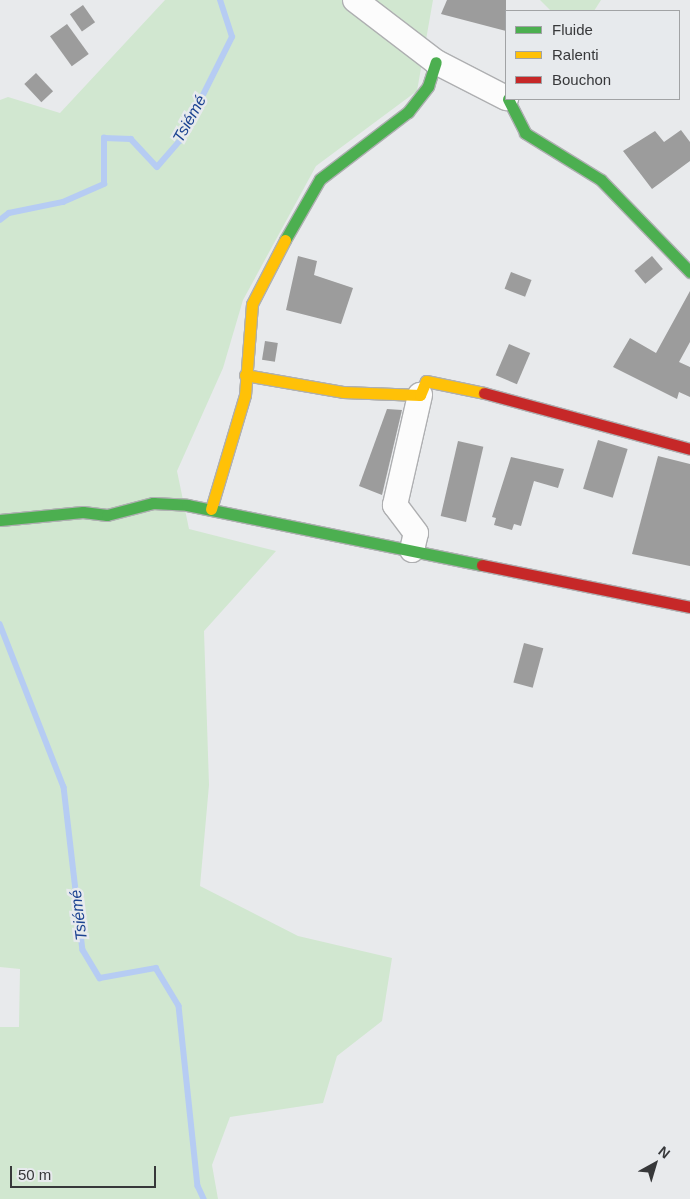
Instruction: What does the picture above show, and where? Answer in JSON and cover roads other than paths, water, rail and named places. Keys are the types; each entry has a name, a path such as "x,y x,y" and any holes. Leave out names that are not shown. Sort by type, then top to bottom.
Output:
{"street":[{"path":"355,0 436,62 505,97"},
{"path":"211,509 245,395 245,375 255,298 320,179 408,112 428,86 436,62"},
{"path":"508,100 524,133 601,180 690,272"},
{"path":"245,375 343,392 420,395"},
{"path":"412,550 416,533 395,505 420,395 426,382 449,384 690,449"},
{"path":"0,520 83,512 107,515 153,503 211,509 689,603"}],"waterway":[{"name":"Tsiémé","path":"0,220 9,213 63,202 104,184 104,138 131,139 157,167 180,141 232,37 220,0"},
{"name":"Tsiémé","path":"0,624 64,787 83,950 100,978 156,968 179,1006 198,1186 204,1199"}]}
